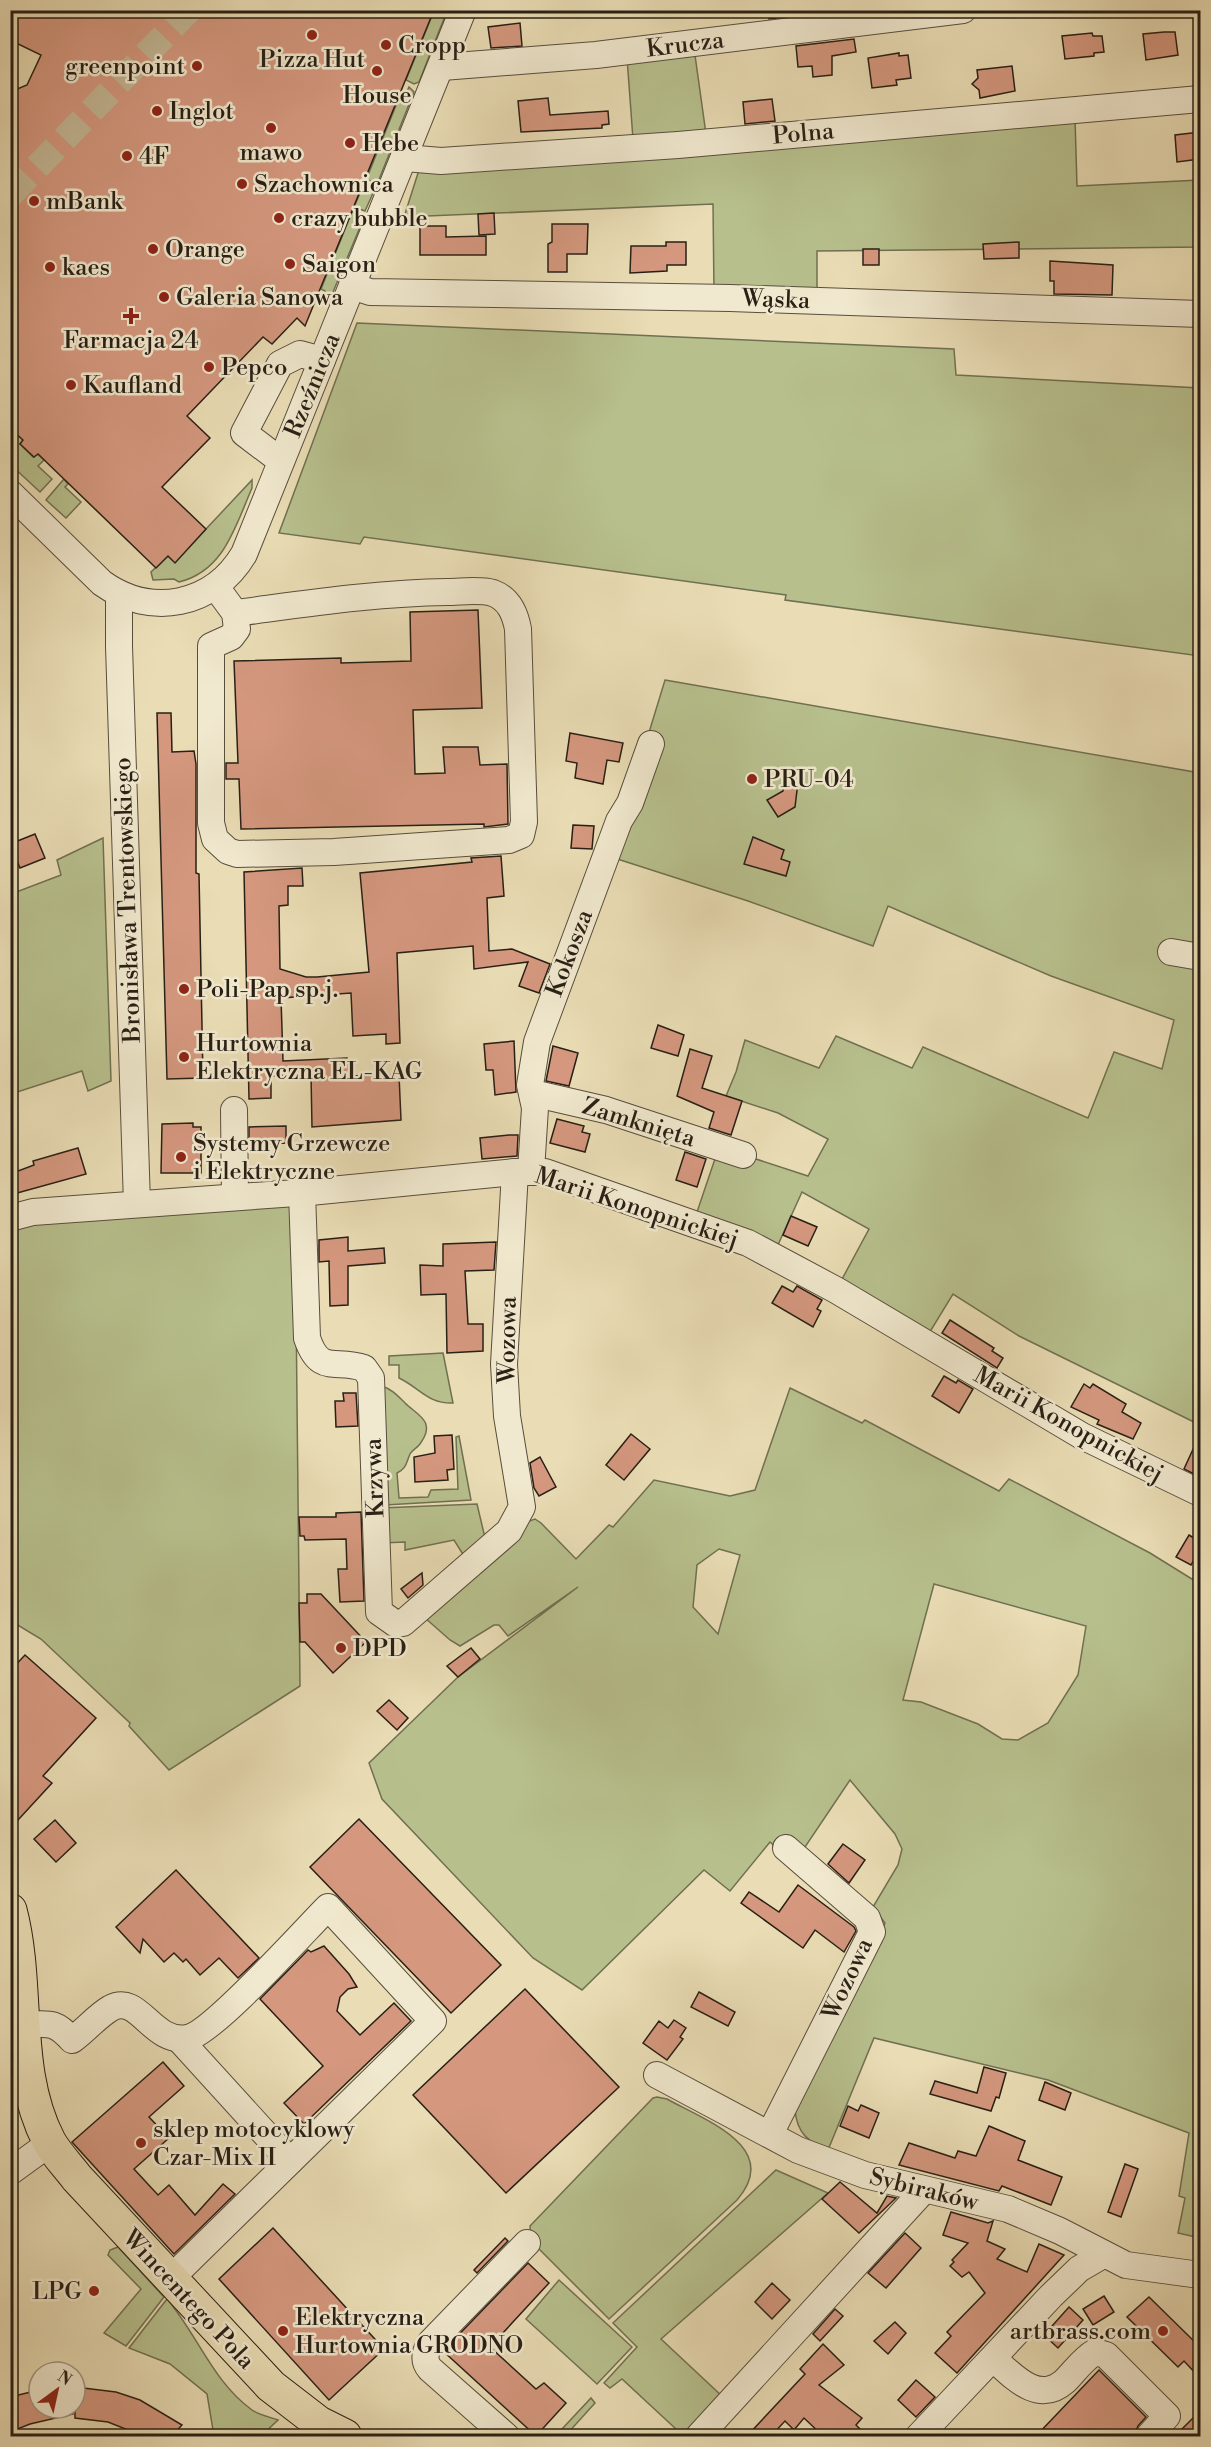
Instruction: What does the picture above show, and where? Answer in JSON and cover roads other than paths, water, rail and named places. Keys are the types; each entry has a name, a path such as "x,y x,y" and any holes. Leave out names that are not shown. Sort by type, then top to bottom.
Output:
{"main road":[{"name":"Wincentego Pola","path":"10,1910 19,1958 23,2025 32,2095 50,2143 77,2178 271,2386 319,2422 345,2436"}],"street":[{"name":"Rzeźnicza","path":"119,595 138,601 184,600 216,587 234,571 244,554 442,67 463,10"},
{"name":"Krucza","path":"442,67 596,55 963,10"},
{"name":"Polna","path":"405,158 441,161 666,146 1200,99"},
{"name":"Wąska","path":"352,286 370,292 730,298 1200,314"},
{"path":"281,461 244,433 280,364 300,354 322,360"},
{"path":"10,493 102,583 119,595"},
{"path":"216,587 235,613 237,629 231,638 211,645 211,823 212,833 221,846 237,854 334,852 514,840 521,835 524,822 518,629 514,612 506,601 491,593 480,591 421,592 235,613"},
{"name":"Bronisława Trentowskiego","path":"119,595 137,1204"},
{"name":"Kokosza","path":"523,1171 533,1096 530,1085 537,1042 619,821 630,803 651,744"},
{"path":"1171,951 1200,957"},
{"name":"Zamknięta","path":"533,1096 541,1095 606,1110 743,1155"},
{"path":"234,1110 234,1197"},
{"name":"Marii Konopnickiej","path":"10,1218 33,1212 302,1192 523,1171 545,1172 748,1243 827,1285 1082,1436 1200,1493"},
{"name":"Wozowa","path":"522,1507 507,1416 504,1364 523,1171"},
{"name":"Krzywa","path":"302,1192 308,1338 313,1353 323,1363 363,1368 371,1378 379,1612 396,1624 403,1623 509,1531 522,1507"},
{"name":"Wozowa","path":"770,2134 872,1932 867,1918 786,1848"},
{"path":"171,2278 433,2021 328,1907 207,2029 196,2036 179,2039"},
{"path":"23,2025 51,2023 59,2026 72,2040 113,2007 125,2005 143,2015 158,2031 179,2039 290,2161"},
{"name":"Sybiraków","path":"657,2075 822,2160 865,2175 1008,2209 1060,2231 1103,2255 1143,2268 1200,2275"},
{"path":"10,2172 50,2143"},
{"path":"699,2436 924,2190"},
{"path":"506,2436 430,2369 426,2364 425,2352 430,2343 527,2243"},
{"path":"919,2436 1051,2296 1079,2270 1103,2255"},
{"path":"994,2358 1027,2388 1044,2391 1062,2383 1095,2352 1106,2355 1167,2416 1149,2436"}],"tunnel":[{"path":"10,195 189,10"}],"place":[{"name":"Pizza Hut","path":"312,35"},
{"name":"Cropp","path":"386,45"},
{"name":"greenpoint","path":"197,66"},
{"name":"House","path":"377,71"},
{"name":"Inglot","path":"157,111"},
{"name":"mawo","path":"271,128"},
{"name":"Hebe","path":"350,143"},
{"name":"4F","path":"127,156"},
{"name":"Szachownica","path":"242,184"},
{"name":"mBank","path":"34,201"},
{"name":"crazy bubble","path":"279,218"},
{"name":"Orange","path":"153,249"},
{"name":"Saigon","path":"290,264"},
{"name":"kaes","path":"50,267"},
{"name":"Galeria Sanowa","path":"164,297"},
{"name":"Farmacja 24","path":"131,316"},
{"name":"Pepco","path":"209,367"},
{"name":"Kaufland","path":"71,385"},
{"name":"PRU-04","path":"752,779"},
{"name":"Poli-Pap sp.j.","path":"184,989"},
{"name":"Hurtownia Elektryczna EL-KAG","path":"184,1057"},
{"name":"Systemy Grzewcze i Elektryczne","path":"181,1157"},
{"name":"DPD","path":"341,1648"},
{"name":"sklep motocyklowy Czar-Mix II","path":"141,2143"},
{"name":"LPG","path":"94,2291"},
{"name":"Elektryczna Hurtownia GRODNO","path":"283,2331"},
{"name":"artbrass.com","path":"1163,2331"}]}
